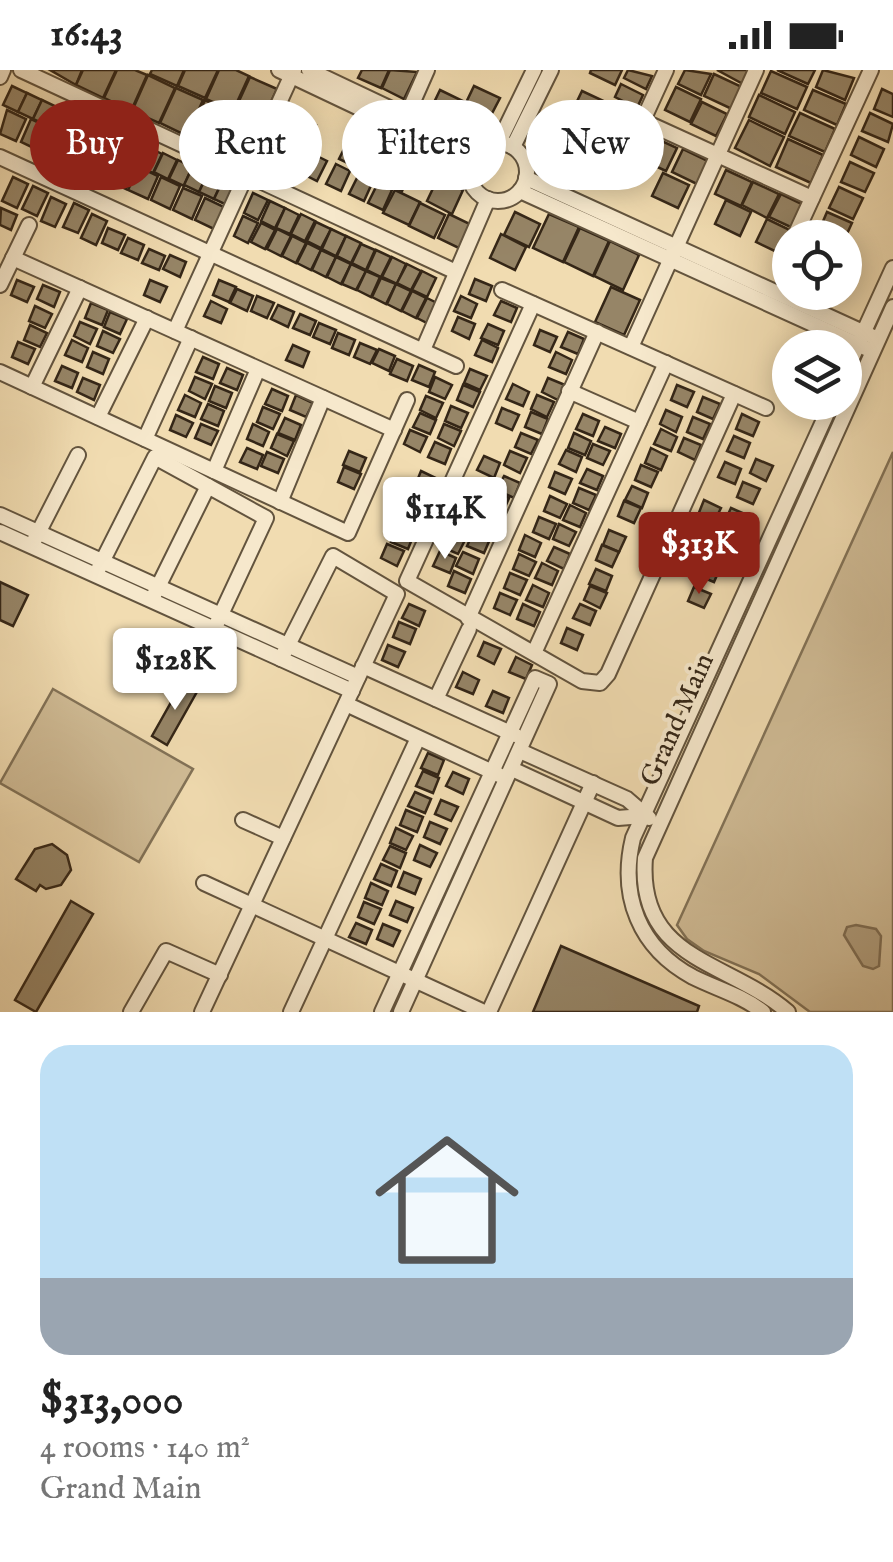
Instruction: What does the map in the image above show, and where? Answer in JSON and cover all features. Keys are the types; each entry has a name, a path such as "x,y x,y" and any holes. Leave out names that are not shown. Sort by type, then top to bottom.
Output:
{"street":[{"path":"0,77 3,70"},
{"path":"21,70 179,143"},
{"path":"309,70 365,100"},
{"path":"413,100 427,70"},
{"path":"506,145 534,70"},
{"path":"506,145 551,70"},
{"path":"652,100 666,70"},
{"path":"630,347 756,70"},
{"path":"802,220 871,70"},
{"path":"276,100 288,72 354,100"},
{"path":"664,131 812,198"},
{"path":"477,190 488,200 503,200 523,184 525,160 506,145"},
{"path":"0,158 456,366"},
{"path":"523,184 868,342"},
{"path":"176,331 239,190"},
{"path":"280,190 456,272"},
{"path":"423,350 488,200"},
{"path":"0,286 29,224"},
{"path":"13,258 394,430"},
{"name":"Grand Main","path":"788,1012 750,983 688,955 656,921 644,874 658,823 868,342 893,268"},
{"path":"32,387 80,288"},
{"path":"502,290 766,408"},
{"path":"534,304 406,574 412,586 469,623 582,681 600,683 608,674 734,394"},
{"name":"Grand Main","path":"862,350 893,307"},
{"path":"98,418 146,318"},
{"path":"436,699 597,332"},
{"path":"145,439 191,338"},
{"path":"534,654 666,363"},
{"path":"214,471 258,368"},
{"path":"0,372 348,534 407,400"},
{"path":"569,390 640,422"},
{"path":"280,502 324,398"},
{"name":"Grand Main","path":"761,1011 742,997 683,971 654,947 629,899 627,881 633,838 824,420"},
{"path":"35,539 78,455"},
{"path":"98,568 155,457 266,518 217,622"},
{"path":"155,594 208,486"},
{"path":"0,516 35,539 355,685 436,699 510,732 522,745 628,798 643,816 658,823"},
{"path":"0,532 35,539"},
{"path":"202,1012 397,594 333,556 285,653"},
{"path":"382,1012 510,732 542,681 510,774 401,1012"},
{"path":"355,685 418,738 492,772 510,774 618,818 643,816"},
{"path":"291,1012 418,738"},
{"path":"204,884 486,1012 593,783"},
{"path":"243,820 284,838"},
{"path":"132,1012 166,951 220,975"},
{"path":"761,1011 771,997"}],"shaded area":[{"path":"893,452 893,1012 810,1012 759,974 704,951 687,939 677,925"},
{"path":"53,689 193,769 139,862 0,783"},
{"path":"847,927 876,929 881,936 879,966 873,969 863,966 844,935"}],"building":[{"path":"50,70 82,70 76,85"},
{"path":"83,70 116,70 103,98 76,85"},
{"path":"117,70 147,75 136,100 104,98"},
{"path":"152,70 184,70 177,86 150,74"},
{"path":"185,70 218,70 205,98 178,86"},
{"path":"219,70 236,70 249,76 238,100 206,99"},
{"path":"362,70 389,70 381,88 358,78"},
{"path":"390,70 417,72 404,99 382,88"},
{"path":"622,70 615,85 590,73"},
{"path":"628,70 652,76 646,89 624,78"},
{"path":"685,70 711,74 701,95 678,84"},
{"path":"717,70 749,70 743,84"},
{"path":"777,70 815,70 808,84"},
{"path":"823,70 854,78 845,100 816,87"},
{"path":"771,71 807,87 797,109 761,93"},
{"path":"714,74 742,87 732,109 704,96"},
{"path":"148,75 175,88 159,123 159,100 137,100"},
{"path":"250,77 277,89 272,100 239,100"},
{"path":"621,84 643,95 641,100 615,97"},
{"path":"12,86 27,93 18,112 3,105"},
{"path":"474,86 500,98 499,100 467,100"},
{"path":"676,87 701,99 690,122 665,110"},
{"path":"176,88 203,100 179,100 179,132 160,123"},
{"path":"882,89 893,94 893,117 874,109"},
{"path":"440,90 461,100 435,100"},
{"path":"813,90 846,104 837,125 804,110"},
{"path":"582,91 602,100 578,100"},
{"path":"27,93 42,100 30,100 30,118 18,112"},
{"path":"759,95 795,112 785,134 749,117"},
{"path":"702,102 727,114 716,136 691,124"},
{"path":"7,110 26,119 16,141 0,134"},
{"path":"800,113 835,129 825,152 789,136"},
{"path":"870,113 893,124 888,142 862,131"},
{"path":"749,120 784,137 770,166 735,148"},
{"path":"30,121 30,146 21,142"},
{"path":"859,137 884,149 876,167 851,155"},
{"path":"788,139 823,155 811,183 776,167"},
{"path":"664,142 677,148 664,170"},
{"path":"683,149 708,161 697,184 672,172"},
{"path":"163,153 177,160 168,179 159,174"},
{"path":"178,160 179,160 179,184 169,179"},
{"path":"850,162 874,173 865,192 841,182"},
{"path":"336,164 342,167 341,191 326,184"},
{"path":"726,170 752,182 741,206 715,194"},
{"path":"664,173 689,185 678,208 652,196 655,190 664,190"},
{"path":"13,177 28,184 17,208 2,201"},
{"path":"161,177 179,186 170,209 151,200 159,190"},
{"path":"753,182 779,194 767,218 742,205"},
{"path":"839,187 863,198 853,219 829,208"},
{"path":"31,190 48,193 37,216 22,209"},
{"path":"128,190 152,190 148,199"},
{"path":"182,190 202,196 192,219 173,210"},
{"path":"200,190 218,190 214,199"},
{"path":"218,190 237,190 229,206 214,199"},
{"path":"351,190 369,190 364,201 349,194"},
{"path":"374,190 392,190 383,210 368,203"},
{"path":"395,190 420,202 409,225 383,213"},
{"path":"432,190 463,190 452,214 427,201"},
{"path":"253,193 268,200 258,220 244,213"},
{"path":"781,194 806,206 799,220 769,217"},
{"path":"51,197 66,204 55,227 41,221"},
{"path":"205,198 224,207 214,229 195,220"},
{"path":"726,200 751,212 740,236 715,224"},
{"path":"270,201 285,208 275,228 261,221"},
{"path":"74,203 89,210 78,233 63,227"},
{"path":"420,203 445,215 434,238 409,226"},
{"path":"1,208 17,215 11,230 0,225"},
{"path":"285,208 299,215 290,234 276,228"},
{"path":"515,212 540,224 529,247 504,235"},
{"path":"827,212 845,220 824,220"},
{"path":"92,214 107,221 96,245 81,238"},
{"path":"301,214 315,221 305,241 291,234"},
{"path":"449,214 474,226 463,250 438,238"},
{"path":"549,214 579,227 563,262 533,248"},
{"path":"243,216 258,223 248,243 234,236"},
{"path":"767,219 772,221 772,250 756,242"},
{"path":"316,222 331,229 321,248 307,241"},
{"path":"261,223 275,230 265,249 251,242"},
{"path":"108,228 125,235 118,250 102,243"},
{"path":"580,228 609,241 593,276 564,262"},
{"path":"277,229 291,236 281,256 267,249"},
{"path":"331,229 346,236 336,256 322,249"},
{"path":"501,234 526,247 515,270 490,258"},
{"path":"292,236 306,243 296,263 282,256"},
{"path":"346,236 361,243 351,263 337,256"},
{"path":"128,238 144,245 138,260 121,253"},
{"path":"610,241 639,255 623,290 594,276"},
{"path":"307,243 321,250 311,270 297,263"},
{"path":"361,244 375,250 366,270 352,263"},
{"path":"149,249 165,256 159,270 142,263"},
{"path":"321,250 336,257 326,277 312,270"},
{"path":"376,250 391,257 381,277 367,270"},
{"path":"170,255 186,262 180,277 163,269"},
{"path":"336,257 351,264 341,284 327,277"},
{"path":"392,257 406,264 397,284 382,277"},
{"path":"351,264 366,271 356,290 342,284"},
{"path":"407,264 421,271 411,290 397,283"},
{"path":"366,271 380,277 371,297 357,290"},
{"path":"422,271 436,278 427,297 412,290"},
{"path":"381,278 396,284 386,304 372,297"},
{"path":"475,279 492,286 486,301 469,294"},
{"path":"17,280 34,287 27,302 11,295"},
{"path":"150,280 167,287 160,302 144,295"},
{"path":"219,280 236,287 229,302 213,295"},
{"path":"396,284 411,291 401,311 387,304"},
{"path":"43,285 60,292 54,307 37,299"},
{"path":"611,287 640,300 624,335 595,322"},
{"path":"237,289 253,296 247,311 230,303"},
{"path":"412,291 426,298 416,318 402,311"},
{"path":"257,296 274,303 267,318 251,311"},
{"path":"461,296 477,304 471,318 454,311"},
{"path":"427,298 441,305 431,325 417,318"},
{"path":"211,301 227,309 221,323 204,316"},
{"path":"501,301 517,308 511,322 494,315"},
{"path":"91,303 108,310 102,325 85,318"},
{"path":"278,305 294,312 288,327 271,319"},
{"path":"35,306 52,314 45,328 29,321"},
{"path":"110,312 127,319 120,334 104,327"},
{"path":"300,314 316,321 310,335 293,328"},
{"path":"458,317 475,324 469,339 452,331"},
{"path":"80,322 97,329 90,344 74,336"},
{"path":"319,323 336,330 330,344 313,337"},
{"path":"488,324 504,331 498,345 481,338"},
{"path":"30,325 47,333 40,347 24,340"},
{"path":"540,330 557,337 550,352 534,345"},
{"path":"103,331 120,339 113,353 97,346"},
{"path":"568,332 584,339 578,354 561,347"},
{"path":"338,333 355,340 349,355 332,348"},
{"path":"72,340 88,348 82,362 65,355"},
{"path":"482,340 498,348 492,362 475,355"},
{"path":"18,342 35,349 28,364 12,357"},
{"path":"360,343 377,350 370,364 354,357"},
{"path":"293,345 309,352 303,367 286,360"},
{"path":"379,349 395,356 389,371 372,363"},
{"path":"93,352 109,359 103,374 87,367"},
{"path":"556,352 572,360 566,374 549,367"},
{"path":"203,357 219,364 213,379 196,372"},
{"path":"397,359 413,366 407,381 390,374"},
{"path":"419,365 435,372 429,387 412,380"},
{"path":"62,366 78,373 72,388 55,381"},
{"path":"227,368 243,375 237,390 220,383"},
{"path":"470,369 487,376 480,390 464,383"},
{"path":"195,377 212,384 205,399 189,391"},
{"path":"435,377 452,385 445,399 429,392"},
{"path":"83,378 100,385 94,400 77,392"},
{"path":"548,378 565,385 558,400 542,392"},
{"path":"513,384 529,392 523,406 506,399"},
{"path":"463,385 480,392 473,407 457,400"},
{"path":"677,385 694,392 687,407 671,400"},
{"path":"215,386 232,393 226,408 209,401"},
{"path":"272,389 288,396 282,411 265,404"},
{"path":"185,395 201,403 195,417 178,410"},
{"path":"296,395 313,403 306,417 290,410"},
{"path":"537,395 554,402 547,417 531,409"},
{"path":"426,396 443,403 436,418 420,410"},
{"path":"703,397 720,404 713,419 697,412"},
{"path":"208,404 224,411 218,426 201,419"},
{"path":"451,406 468,413 461,428 445,421"},
{"path":"263,407 280,414 273,429 257,422"},
{"path":"502,408 519,415 512,430 496,423"},
{"path":"666,410 682,417 676,432 660,424"},
{"path":"531,412 548,419 542,434 525,427"},
{"path":"420,413 436,420 430,434 413,427"},
{"path":"583,414 599,421 593,436 576,429"},
{"path":"742,414 759,422 753,436 736,429"},
{"path":"176,415 193,423 186,437 170,430"},
{"path":"693,417 710,424 703,439 687,432"},
{"path":"285,418 301,425 295,440 278,433"},
{"path":"201,424 218,431 211,445 195,438"},
{"path":"253,424 269,432 263,446 247,439"},
{"path":"444,424 461,431 454,446 438,438"},
{"path":"605,427 621,434 615,448 598,441"},
{"path":"661,429 677,437 671,451 654,444"},
{"path":"410,430 427,437 420,452 404,444"},
{"path":"521,433 538,440 531,454 515,447"},
{"path":"574,433 591,441 585,455 568,448"},
{"path":"277,434 294,441 287,456 271,448"},
{"path":"734,436 750,443 744,458 727,451"},
{"path":"684,438 701,445 695,460 678,452"},
{"path":"435,442 451,449 445,464 428,457"},
{"path":"593,444 610,451 603,465 587,458"},
{"path":"247,448 263,455 257,469 240,462"},
{"path":"651,448 667,456 661,470 645,463"},
{"path":"566,450 582,457 576,472 559,464"},
{"path":"349,451 366,458 360,472 343,465"},
{"path":"510,451 527,458 520,473 504,465"},
{"path":"267,452 284,459 278,473 261,466"},
{"path":"484,456 500,463 494,478 477,470"},
{"path":"756,459 773,466 766,481 750,473"},
{"path":"725,462 741,469 735,484 718,477"},
{"path":"641,465 658,472 651,487 635,480"},
{"path":"344,467 361,474 354,489 338,482"},
{"path":"587,469 603,476 597,490 580,483"},
{"path":"421,471 438,479 431,493 415,486"},
{"path":"555,472 572,479 565,494 549,487"},
{"path":"504,476 520,483 514,498 497,490"},
{"path":"472,480 488,487 482,502 465,494"},
{"path":"743,482 760,489 753,504 737,497"},
{"path":"632,486 648,493 642,508 625,500"},
{"path":"579,488 596,495 589,510 573,503"},
{"path":"492,490 509,498 503,512 486,505"},
{"path":"412,492 429,499 422,513 406,506"},
{"path":"550,496 567,504 560,518 544,511"},
{"path":"464,499 480,506 474,521 457,514"},
{"path":"704,500 721,508 714,522 698,515"},
{"path":"624,501 641,508 634,523 618,516"},
{"path":"570,505 586,513 580,527 563,520"},
{"path":"731,508 747,515 741,530 724,523"},
{"path":"484,510 500,517 494,531 477,524"},
{"path":"539,517 556,524 549,539 533,532"},
{"path":"559,524 576,532 569,546 553,539"},
{"path":"695,525 711,533 705,547 688,540"},
{"path":"398,527 414,534 408,549 391,542"},
{"path":"609,530 626,537 619,552 603,545"},
{"path":"474,531 490,539 484,553 467,546"},
{"path":"448,532 465,540 458,554 442,547"},
{"path":"719,534 735,542 729,556 712,549"},
{"path":"525,535 541,543 535,557 519,550"},
{"path":"387,544 404,551 397,566 381,558"},
{"path":"602,545 619,552 612,567 596,560"},
{"path":"554,547 570,554 564,569 547,561"},
{"path":"440,551 456,558 450,573 433,566"},
{"path":"463,552 479,559 473,574 456,566"},
{"path":"519,554 536,562 529,576 513,569"},
{"path":"703,560 720,568 714,582 697,575"},
{"path":"542,563 558,571 552,585 535,578"},
{"path":"596,569 612,576 606,591 589,584"},
{"path":"454,571 471,579 465,593 448,586"},
{"path":"510,573 527,580 520,595 504,588"},
{"path":"0,582 28,595 13,626 0,620"},
{"path":"533,585 549,593 543,607 526,600"},
{"path":"590,586 607,593 600,608 584,600"},
{"path":"694,587 711,594 704,608 688,601"},
{"path":"500,593 517,600 510,615 494,608"},
{"path":"409,604 425,611 419,626 402,618"},
{"path":"523,604 540,612 534,626 517,619"},
{"path":"580,604 596,611 590,625 573,618"},
{"path":"399,622 416,629 410,644 393,637"},
{"path":"567,628 583,635 577,650 561,643"},
{"path":"484,642 501,649 494,664 478,656"},
{"path":"388,645 405,652 398,667 382,660"},
{"path":"516,657 532,665 526,679 509,672"},
{"path":"463,672 479,680 473,694 456,687"},
{"path":"183,681 198,690 167,745 152,736"},
{"path":"493,691 509,698 503,713 486,706"},
{"path":"428,753 444,760 438,775 421,768"},
{"path":"423,771 439,778 433,793 416,786"},
{"path":"453,772 469,779 463,794 446,786"},
{"path":"415,792 431,799 425,813 408,806"},
{"path":"441,800 458,807 451,821 435,814"},
{"path":"406,810 423,817 417,832 400,825"},
{"path":"430,822 447,829 440,844 424,837"},
{"path":"396,828 413,836 406,850 390,843"},
{"path":"52,844 67,855 71,870 61,885 46,889 40,885 36,891 16,879 35,849"},
{"path":"420,845 437,853 430,867 414,860"},
{"path":"390,846 406,853 400,868 383,860"},
{"path":"381,864 397,871 391,886 374,879"},
{"path":"404,872 421,879 415,894 398,887"},
{"path":"371,883 388,891 382,905 365,898"},
{"path":"71,901 93,914 36,1012 15,1000"},
{"path":"396,901 413,908 407,922 390,915"},
{"path":"364,902 381,909 374,924 358,917"},
{"path":"356,923 372,930 366,944 349,937"},
{"path":"383,924 400,931 393,946 377,939"},
{"path":"561,946 699,1006 697,1012 533,1012"}]}
